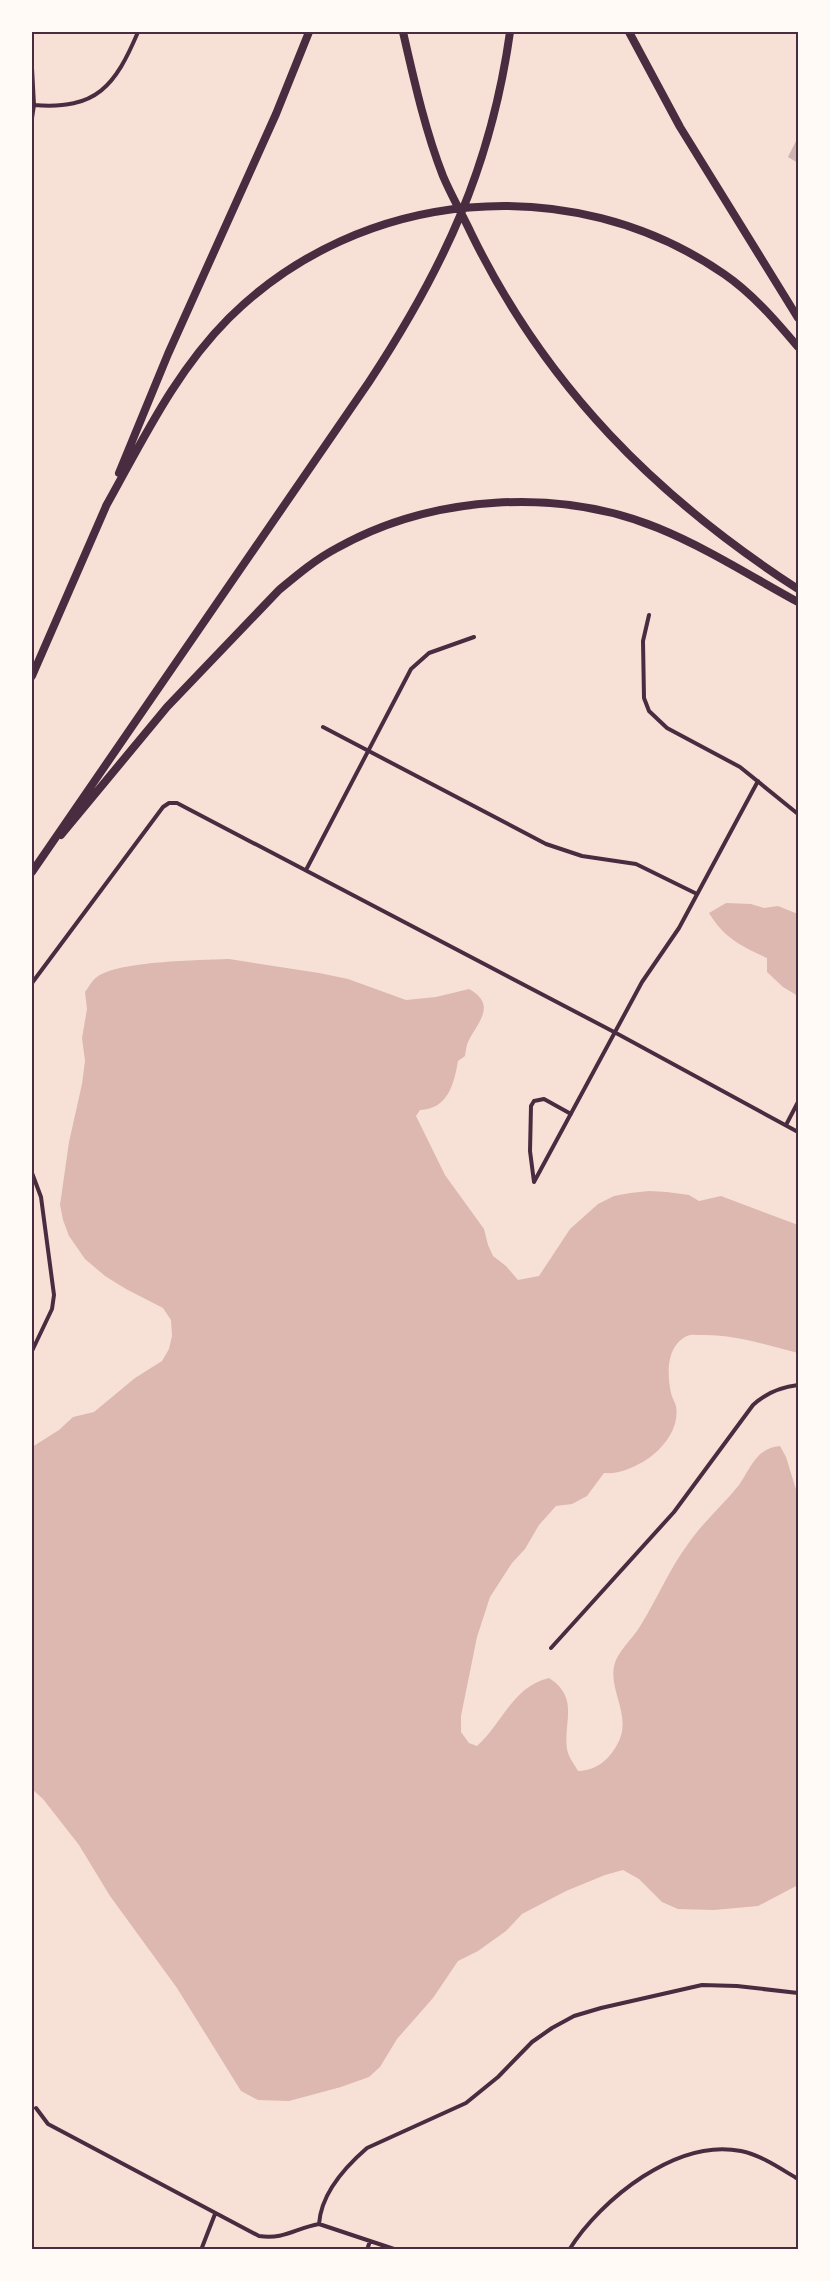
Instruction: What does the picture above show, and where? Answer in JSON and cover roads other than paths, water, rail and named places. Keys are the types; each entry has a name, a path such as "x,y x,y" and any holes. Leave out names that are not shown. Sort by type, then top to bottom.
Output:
{"highway":[{"path":"32,675 106,506 168,354 276,114 309,32"},
{"path":"403,32 420,100 444,177 495,281 543,355 599,424 667,492 733,544 798,589"},
{"path":"32,870 369,382 433,277 459,224 490,134 510,32"},
{"path":"628,32 680,127 798,318"},
{"path":"106,506 174,385 196,353 229,318 266,286 316,254 365,231 432,212 473,207 525,205 547,207 627,225 696,256 744,289 775,319 798,347"},
{"path":"32,870 167,707 279,590 298,574 339,547 390,525 439,511 498,503 549,502 596,509 638,521 674,535 798,602"}],"street":[{"path":"34,105 63,107 91,97 118,73 138,32"},
{"path":"32,68 34,105 32,118"},
{"path":"649,615 643,641 644,698 649,711 667,728 740,767 798,814"},
{"path":"306,870 405,679 419,660 429,653 474,637"},
{"path":"323,727 546,844 582,856 636,864 697,894"},
{"path":"571,1114 544,1099 534,1101 531,1106 530,1151 534,1182 616,1033 642,982 671,942 758,781"},
{"path":"32,982 163,807 173,802 616,1033 798,1132"},
{"path":"786,1125 798,1102"},
{"path":"32,1173 41,1197 54,1295 52,1309 32,1351"},
{"path":"551,1648 674,1512 753,1405 765,1395 778,1389 798,1385"},
{"path":"319,2224 322,2203 357,2156 367,2148 466,2103 498,2077 532,2042 574,2016 702,1986 737,1986 798,1993"},
{"path":"36,2108 48,2124 246,2231 267,2237 287,2236 308,2226 319,2224 397,2250"},
{"path":"569,2250 584,2230 634,2181 669,2163 697,2153 715,2149 744,2151 798,2179"},
{"path":"201,2250 215,2214"},
{"path":"367,2250 370,2241"}]}
